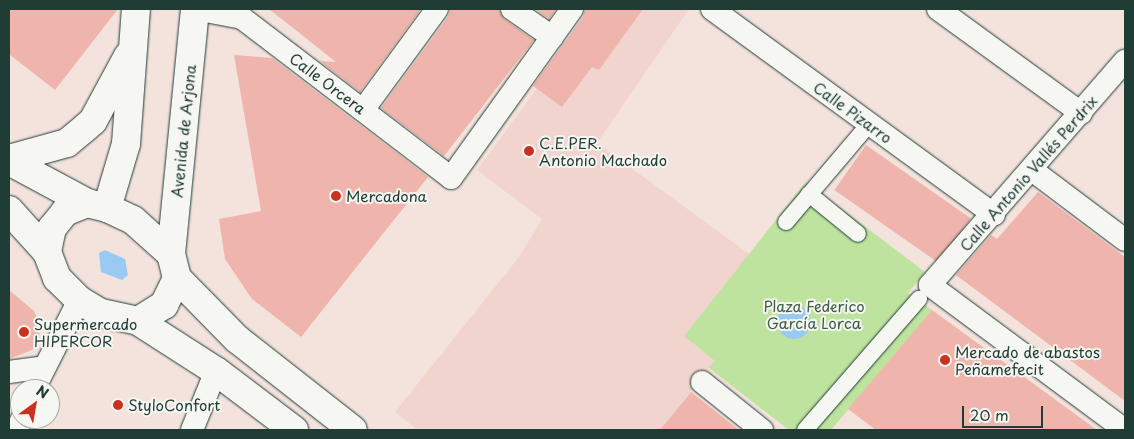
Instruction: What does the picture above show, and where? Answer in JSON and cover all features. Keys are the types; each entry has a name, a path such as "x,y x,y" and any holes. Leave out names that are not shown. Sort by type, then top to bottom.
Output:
{"main road":[{"path":"97,205 126,144 136,9"},
{"name":"Avenida de Arjona","path":"174,266 195,9"},
{"path":"9,160 67,143 93,121 132,48"},
{"path":"9,160 97,205 133,220 237,339 353,430"},
{"path":"47,252 52,228 65,212 97,205"},
{"path":"9,210 47,252 57,278 79,300 101,313 138,321 216,371 294,430"},
{"path":"138,321 164,305 174,266"}],"street":[{"name":"Calle Orcera","path":"195,9 242,18 450,178 552,37"},
{"path":"363,110 437,9"},
{"path":"512,9 552,37 572,9"},
{"name":"Calle Pizarro","path":"712,9 994,215"},
{"path":"938,9 1081,112"},
{"name":"Calle Antonio Vallés Perdrix","path":"805,430 924,292 994,215 1125,61"},
{"path":"786,222 869,124"},
{"path":"1032,170 1125,240"},
{"path":"809,194 858,234"},
{"path":"924,292 1125,430"},
{"path":"38,379 79,300"},
{"path":"9,372 43,367"},
{"path":"192,430 216,371"},
{"path":"702,382 762,430"}],"shaded area":[{"path":"589,9 689,9 597,143 749,254 684,336 715,361 660,430 418,430 395,412 519,257 542,219 477,170 531,97"}],"green space":[{"name":"Plaza Federico García Lorca","path":"806,182 925,272 908,293 932,310 831,430 789,430 709,368 715,361 684,336"}],"water":[{"path":"105,250 125,259 128,275 122,280 101,272 99,253"},
{"path":"794,305 806,310 811,322 806,334 794,339 782,334 777,322 782,310"}],"building":[{"path":"9,9 118,9 55,90 9,54"},
{"path":"269,9 421,9 360,92 320,61 336,62"},
{"path":"450,9 499,9 504,19 534,40 444,156 381,108 448,17"},
{"path":"535,9 556,9 549,19"},
{"path":"585,9 643,9 599,70 592,67 562,107 533,86 583,17"},
{"name":"Mercadona","path":"234,55 272,58 428,177 301,337 252,299 225,259 219,219 261,211"},
{"path":"866,145 971,218 939,263 834,190"},
{"path":"1038,192 1125,257 1125,401 956,275 991,235 997,239"},
{"name":"Supermercado HIPERCOR","path":"9,290 34,311 40,324 39,340 32,350 9,359"},
{"name":"Mercado de abastos Peñamefecit","path":"932,310 1097,430 876,430 848,409"},
{"path":"691,392 739,430 660,430"}],"place":[{"name":"C.E.PER. Antonio Machado","path":"529,151"},
{"name":"Mercadona","path":"336,196"},
{"name":"Supermercado HIPERCOR","path":"24,332"},
{"name":"Mercado de abastos Peñamefecit","path":"945,360"},
{"name":"StyloConfort","path":"118,405"}]}
